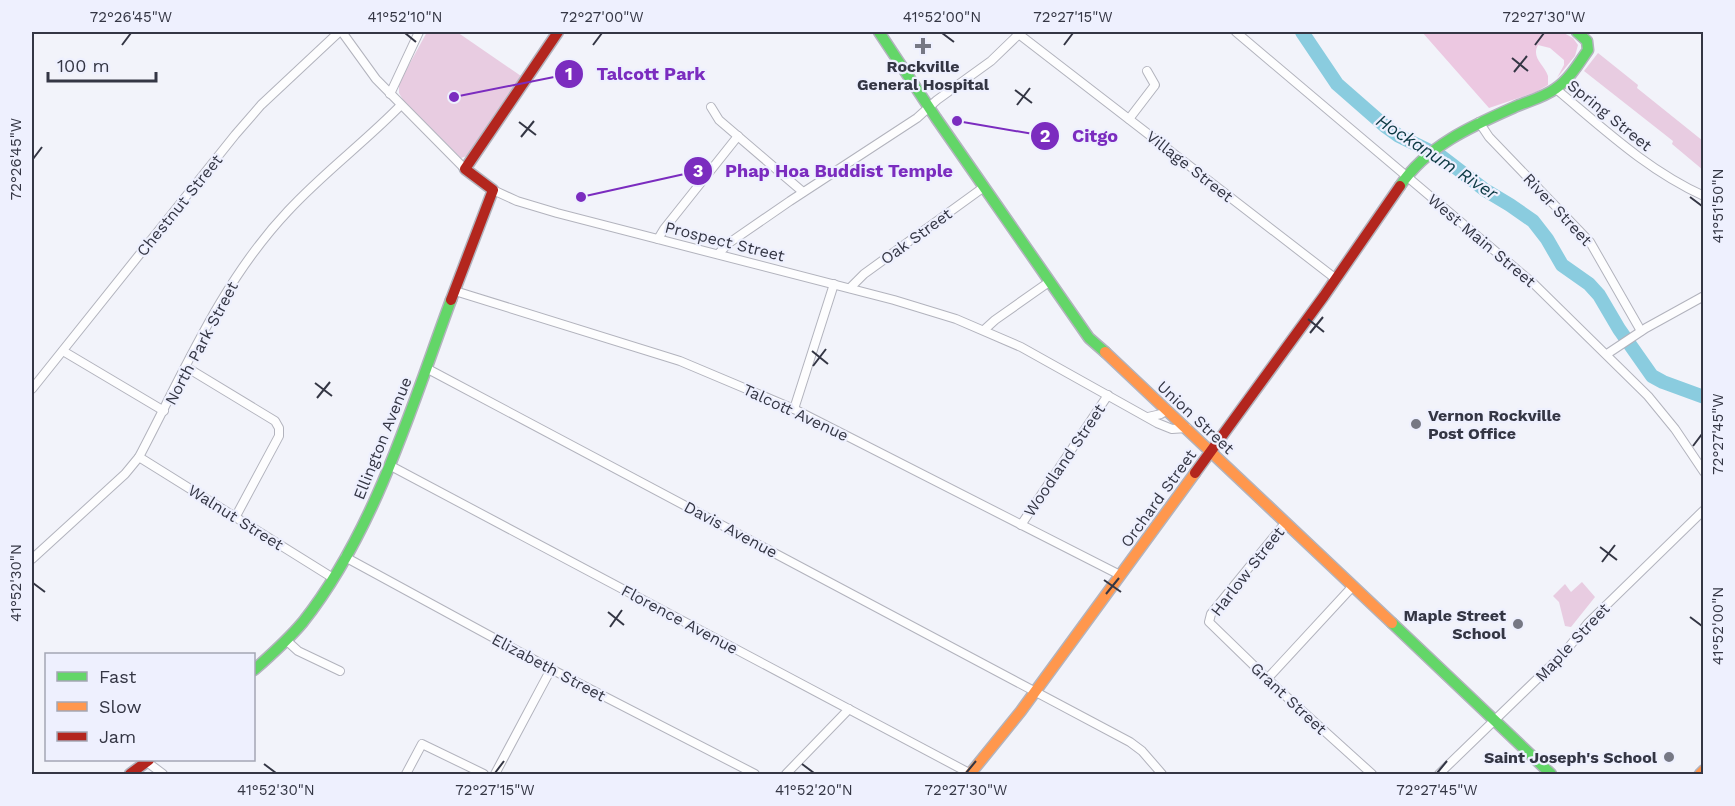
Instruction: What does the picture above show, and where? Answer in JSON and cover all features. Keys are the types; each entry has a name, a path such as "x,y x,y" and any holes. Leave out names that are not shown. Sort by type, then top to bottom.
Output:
{"street":[{"name":"Prospect Street","path":"340,32 390,94 465,169 493,190 536,207 924,308 984,330 1034,354 1170,428 1187,428"},
{"name":"Chestnut Street","path":"32,389 235,135 261,105 340,32"},
{"path":"390,94 419,32"},
{"path":"465,169 558,32"},
{"name":"Union Street","path":"879,32 1089,338 1211,450 1551,774"},
{"path":"718,254 735,239 803,192 913,121 991,61 1018,32"},
{"name":"Village Street","path":"1018,32 1336,279"},
{"name":"West Main Street","path":"1236,32 1529,279 1607,354 1660,410 1704,472"},
{"path":"1556,89 1588,51 1587,40 1577,32"},
{"path":"1130,119 1155,85 1147,71"},
{"name":"Spring Street","path":"1406,176 1423,159 1479,122 1556,89 1652,167 1673,181 1704,196"},
{"name":"North Park Street","path":"32,559 125,474 140,457 215,310 231,284 274,227 287,212 401,105"},
{"path":"711,107 717,118 803,192"},
{"name":"River Street","path":"1479,122 1489,137 1587,238 1598,254 1637,333"},
{"path":"658,239 738,136"},
{"name":"Orchard Street","path":"970,774 1036,691 1336,279 1406,176"},
{"name":"Oak Street","path":"850,288 864,274 984,187"},
{"name":"Ellington Avenue","path":"255,669 308,616 345,557 389,465 493,190"},
{"path":"984,330 994,320 1049,282"},
{"path":"794,409 834,284"},
{"name":"Talcott Avenue","path":"455,291 680,361 794,409 1120,575"},
{"path":"1607,354 1637,333 1704,296"},
{"path":"63,351 164,411"},
{"path":"186,367 275,421 279,428 279,436 236,516"},
{"name":"Davis Avenue","path":"426,368 1130,742 1149,758 1162,774"},
{"name":"Woodland Street","path":"1021,525 1108,395"},
{"path":"1148,417 1167,410"},
{"name":"Walnut Street","path":"140,457 333,578"},
{"name":"Florence Avenue","path":"389,465 970,774"},
{"name":"Maple Street","path":"1439,774 1565,652 1588,623 1704,510"},
{"name":"Harlow Street","path":"1208,620 1286,522"},
{"name":"Elizabeth Street","path":"345,557 551,669 755,774"},
{"path":"1267,679 1353,586"},
{"name":"Grant Street","path":"1208,620 1267,679 1372,774"},
{"path":"286,640 298,651 340,671"},
{"path":"495,774 551,669"},
{"path":"786,774 849,709"},
{"path":"406,774 422,744 484,774"},
{"path":"130,774 148,761 163,774"},
{"path":"1700,774 1704,770"}],"shaded area":[{"path":"427,32 457,32 521,76 467,156 461,158 403,100 399,93 399,83"},
{"path":"1422,32 1562,32 1573,38 1578,45 1575,56 1557,78 1564,65 1564,60 1550,48 1538,45 1536,54 1548,76 1548,85 1536,92 1489,108"},
{"path":"1598,53 1703,141 1703,170 1672,144 1673,141 1584,71"},
{"path":"1582,582 1595,597 1571,627 1565,626 1559,602 1553,596 1565,584 1571,592"}],"waterway":[{"name":"Hockanum River","path":"1302,32 1337,84 1385,126 1399,136 1442,157 1485,190 1533,221 1562,265 1589,284 1599,295 1619,329 1652,376 1704,397"}],"traffic: fast":[{"path":"879,32 1089,338 1105,352"},
{"path":"1400,186 1424,159 1452,138 1484,121 1546,94 1565,81 1588,50 1587,41 1577,32"},
{"path":"255,669 303,622 351,548 371,509 406,425 451,300"},
{"path":"1392,623 1551,774"}],"traffic: slow":[{"path":"1105,352 1392,623"},
{"path":"970,774 1021,711 1195,473"},
{"path":"1700,774 1704,770"}],"traffic: jam":[{"path":"451,300 493,190 465,169 558,32"},
{"path":"1195,473 1324,296 1400,186"},
{"path":"130,774 148,761"}],"place":[{"name":"Rockville General Hospital","path":"923,46"},
{"name":"Talcott Park","path":"454,97"},
{"name":"Citgo","path":"957,121"},
{"name":"Phap Hoa Buddist Temple","path":"581,197"},
{"name":"Vernon Rockville Post Office","path":"1416,424"},
{"name":"Maple Street School","path":"1518,624"},
{"name":"Saint Joseph's School","path":"1669,757"}]}
